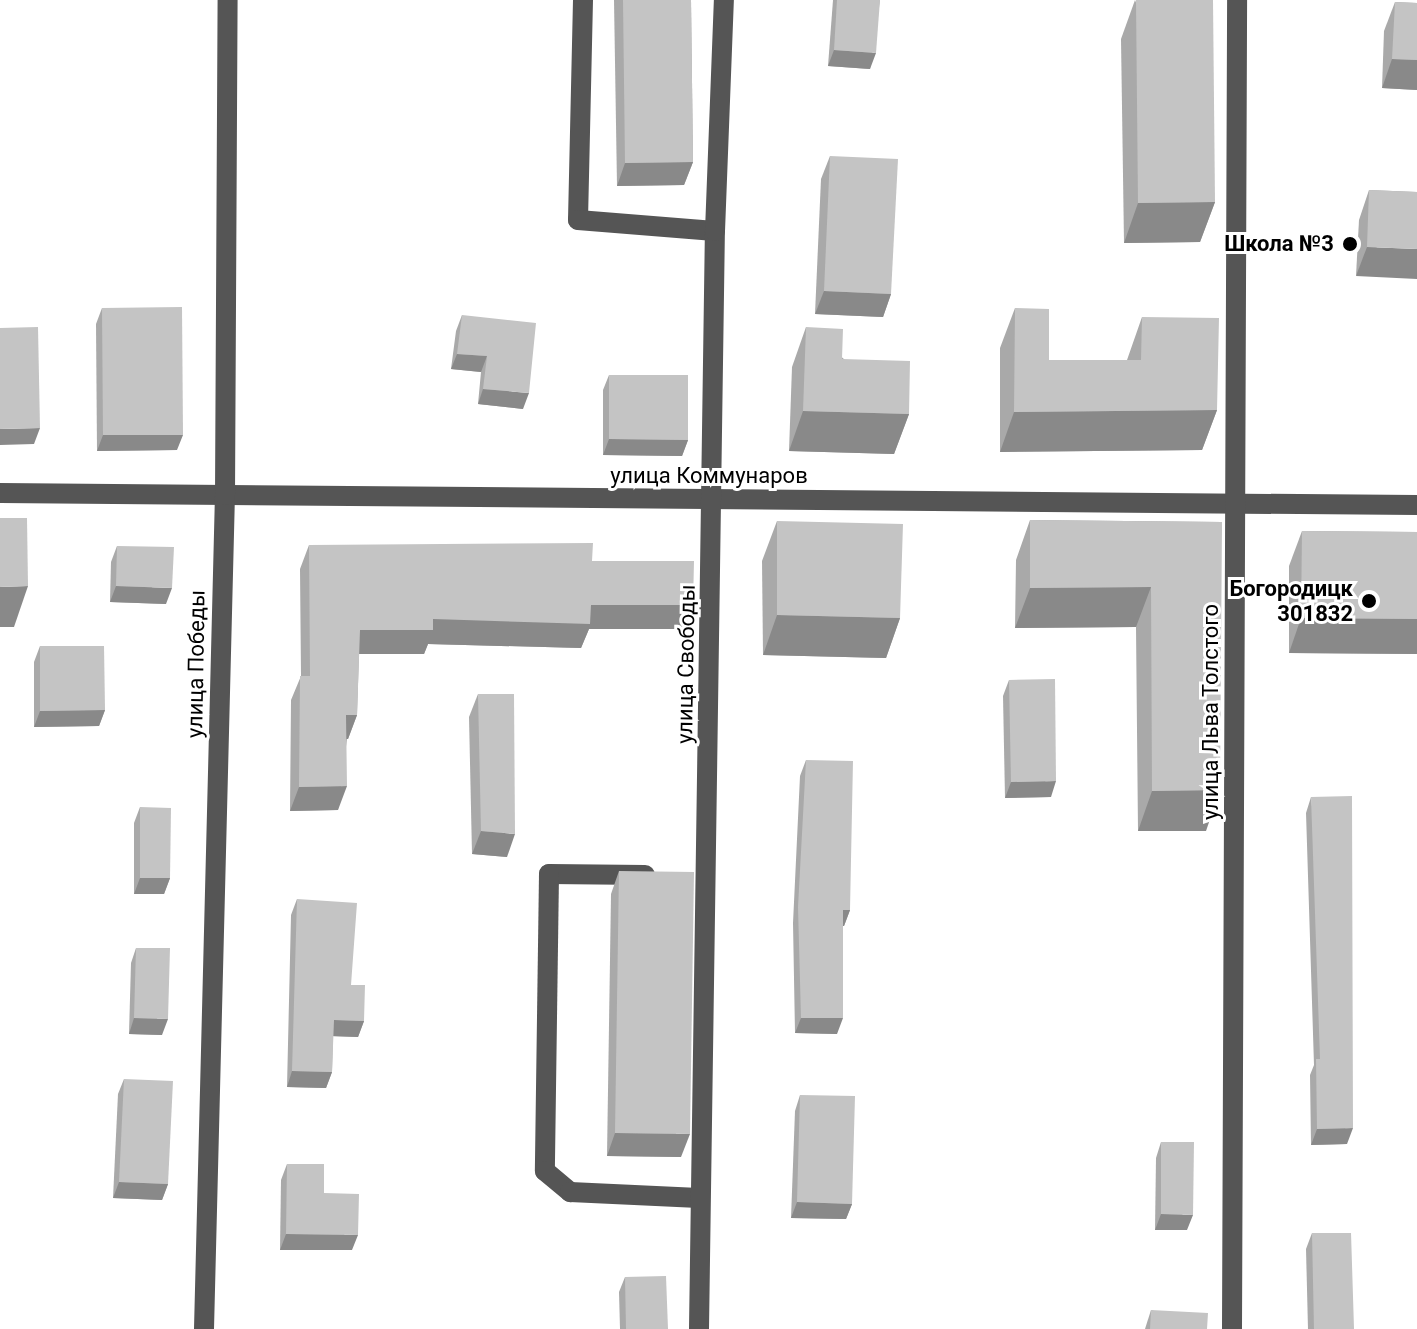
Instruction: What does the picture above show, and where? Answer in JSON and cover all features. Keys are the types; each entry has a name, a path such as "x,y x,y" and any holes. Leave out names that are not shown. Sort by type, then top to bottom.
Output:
{"street":[{"name":"улица Победы","path":"204,1329 225,495 228,0"},
{"path":"583,0 578,220 715,231"},
{"name":"улица Свободы","path":"699,1329 699,1198 690,875 714,501 715,231 724,0"},
{"name":"улица Льва Толстого","path":"1232,1329 1237,0"},
{"name":"улица Коммунаров","path":"0,493 1417,505"},
{"path":"690,875 549,874 545,1171 570,1192 699,1198"}],"building":[{"path":"623,0 691,0 693,162 625,163"},
{"path":"837,0 880,0 876,53 834,50"},
{"path":"1136,0 1213,0 1215,202 1138,203"},
{"path":"1395,2 1417,3 1417,60 1392,59"},
{"path":"830,156 898,159 891,294 824,291"},
{"path":"1369,190 1417,192 1417,249 1367,247"},
{"path":"182,307 183,435 103,435 102,308"},
{"path":"1015,308 1049,309 1049,360 1141,360 1142,317 1219,318 1217,410 1014,412"},
{"path":"462,315 536,323 529,393 483,389 487,356 457,354"},
{"path":"38,327 40,428 0,429 0,328"},
{"path":"806,327 843,329 842,359 910,361 909,414 803,411"},
{"path":"609,375 688,375 688,440 609,439"},
{"path":"0,518 27,518 28,586 0,587"},
{"path":"1030,520 1222,522 1220,790 1152,791 1151,587 1030,588"},
{"path":"777,521 903,524 900,618 777,615"},
{"path":"1302,531 1417,532 1417,619 1301,618"},
{"path":"593,543 592,561 694,561 693,605 591,605 590,624 433,619 433,630 360,630 357,715 346,715 347,786 299,787 300,676 310,676 309,545"},
{"path":"117,546 174,547 172,588 116,586"},
{"path":"40,646 104,646 105,710 40,711"},
{"path":"1055,679 1056,781 1011,782 1009,680"},
{"path":"478,694 514,694 515,834 481,831"},
{"path":"806,760 853,761 850,910 843,910 843,1018 801,1018 798,907"},
{"path":"1352,796 1353,1128 1317,1129 1316,1059 1320,1059 1311,797"},
{"path":"140,807 171,808 170,878 140,878"},
{"path":"619,871 694,872 690,1134 615,1133"},
{"path":"297,899 357,903 351,985 365,985 364,1021 334,1020 332,1072 292,1071"},
{"path":"136,948 170,948 168,1019 134,1018"},
{"path":"124,1079 173,1081 168,1184 119,1182"},
{"path":"800,1095 855,1096 852,1204 797,1202"},
{"path":"1161,1142 1194,1142 1193,1215 1161,1214"},
{"path":"287,1164 324,1164 324,1193 359,1194 358,1235 286,1234"},
{"path":"1312,1233 1351,1233 1354,1329 1314,1329"},
{"path":"666,1276 668,1329 626,1329 625,1277"},
{"path":"1151,1310 1208,1313 1207,1329 1150,1329"}],"place":[{"name":"Школа №3","path":"1350,244"},
{"name":"Богородицк 301832","path":"1369,601"}]}
